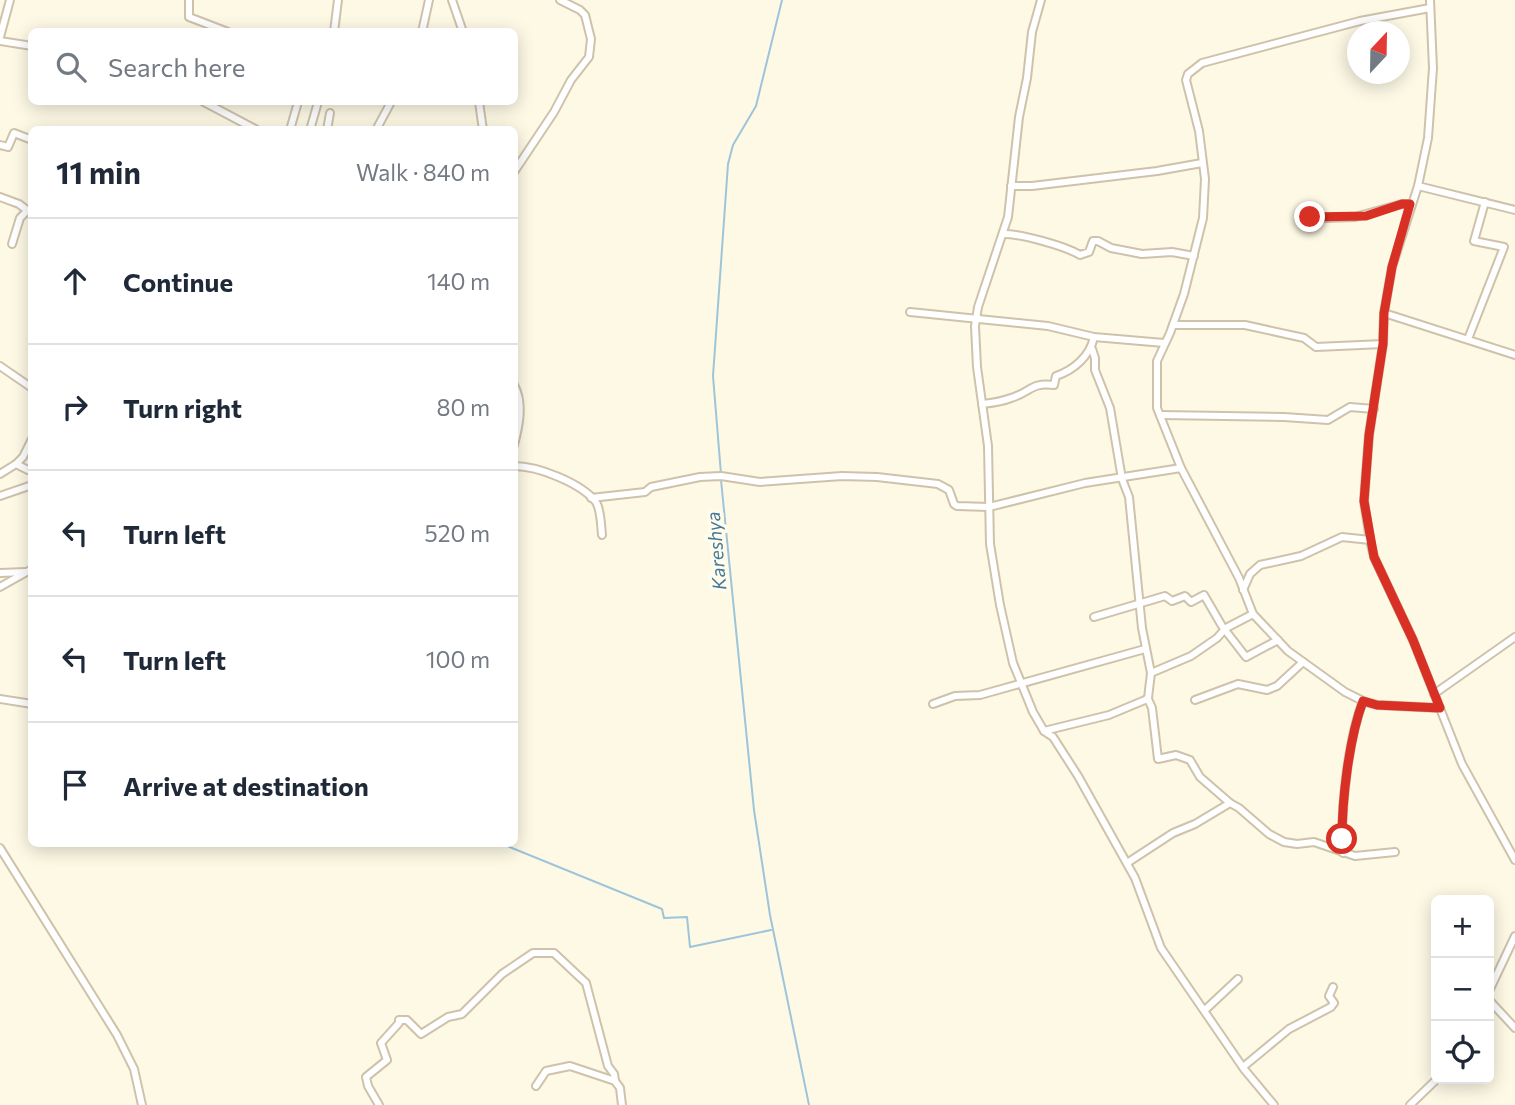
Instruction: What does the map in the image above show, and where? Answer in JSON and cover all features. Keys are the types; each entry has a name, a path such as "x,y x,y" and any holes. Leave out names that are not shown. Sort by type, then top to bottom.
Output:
{"street":[{"path":"10,0 0,37 28,45"},
{"path":"190,0 189,17 218,28"},
{"path":"334,28 338,0"},
{"path":"423,28 429,0"},
{"path":"452,0 462,28"},
{"path":"518,166 559,104 571,80 590,57 591,39 585,15 560,0"},
{"path":"1041,0 1032,32 1004,234 986,281 976,318 977,367 988,446 990,544 1000,605 1013,663 1021,683 1044,731 1053,737 1078,776 1127,863 1145,901 1161,948 1243,1067 1274,1105"},
{"path":"1440,708 1377,705 1345,692 1303,662 1253,614 1181,468 1157,408 1157,360 1173,325 1194,256 1204,205 1205,178 1199,131 1186,79 1188,74 1202,63 1430,4 1434,45 1428,138 1418,186 1410,204 1392,267 1384,313 1383,344 1364,482 1364,501 1374,557 1413,640 1434,694 1440,708 1462,764 1515,860"},
{"path":"210,105 249,126"},
{"path":"291,126 297,105"},
{"path":"311,126 317,105"},
{"path":"378,126 389,105"},
{"path":"479,105 482,126"},
{"path":"328,126 330,113"},
{"path":"0,145 8,147 14,133 28,138"},
{"path":"1011,186 1032,186 1157,171 1202,163"},
{"path":"1418,186 1515,211"},
{"path":"0,197 19,204 28,212"},
{"path":"1468,339 1504,247 1474,241 1485,202"},
{"path":"1300,219 1366,216 1402,204 1410,204"},
{"path":"12,244 20,218 28,214"},
{"path":"1004,234 1045,242 1084,255 1089,252 1093,241 1098,240 1111,248 1142,254 1172,252 1194,256"},
{"path":"910,312 1048,326 1094,337 1164,343"},
{"path":"1384,313 1515,355"},
{"path":"1173,325 1245,325 1296,336 1316,347 1383,344"},
{"path":"982,404 1012,398 1036,384 1054,385 1056,376 1069,370 1088,355 1094,337"},
{"path":"1092,349 1095,370 1110,408 1122,479 1129,497 1139,604 1150,673 1147,699 1152,708 1158,759 1175,755 1191,760 1200,777 1269,834 1284,842 1314,842 1343,853 1366,856 1395,852"},
{"path":"0,366 28,385"},
{"path":"518,393 518,423"},
{"path":"1161,415 1284,416 1328,420 1350,407 1374,409"},
{"path":"0,474 16,464 28,447"},
{"path":"16,464 28,470"},
{"path":"518,467 560,477 591,498 598,506 602,535"},
{"path":"591,498 645,492 651,487 700,477 733,477 760,482 842,476 938,484 948,489 957,506 989,507 1086,483 1181,468"},
{"path":"0,496 28,485"},
{"path":"1243,590 1250,574 1260,565 1301,556 1342,537 1370,540"},
{"path":"0,573 28,570"},
{"path":"0,587 28,571"},
{"path":"1094,617 1164,596 1172,601 1185,596 1191,602 1203,595 1246,657 1278,640"},
{"path":"1150,673 1191,656 1217,638 1226,628 1253,614"},
{"path":"1434,694 1515,637"},
{"path":"933,704 955,696 980,695 1146,649"},
{"path":"1195,700 1238,684 1268,690 1278,686 1303,662"},
{"path":"0,699 28,704"},
{"path":"1044,731 1109,715 1147,699"},
{"path":"1343,853 1343,805 1356,718 1363,701"},
{"path":"1127,863 1173,833 1195,824 1230,803"},
{"path":"0,848 117,1035 134,1069 142,1105"},
{"path":"1494,980 1515,936"},
{"path":"379,1105 366,1077 387,1060 381,1043 399,1020 407,1020 421,1034 448,1017 462,1014 502,974 536,952 556,954 586,983 608,1066 620,1088 622,1105"},
{"path":"1205,1010 1238,979"},
{"path":"1243,1067 1289,1029 1331,1007 1334,1003 1329,996 1333,987"},
{"path":"1494,1005 1515,1028"},
{"path":"536,1086 544,1073 563,1067 576,1068 615,1081"},
{"path":"1410,1105 1432,1084"}],"waterway":[{"name":"Kareshya","path":"721,474 713,376 728,164 733,145 756,106 782,0"},
{"name":"Kareshya","path":"721,480 754,810 770,915 809,1105"},
{"path":"509,847 662,909 664,918 687,917 690,947 771,930"}],"route":[{"path":"1310,217 1366,216 1402,204 1410,204 1392,267 1384,313 1383,344 1369,435 1364,501 1374,557 1413,640 1440,708 1377,705 1363,701 1356,718 1343,805 1342,839"}]}
